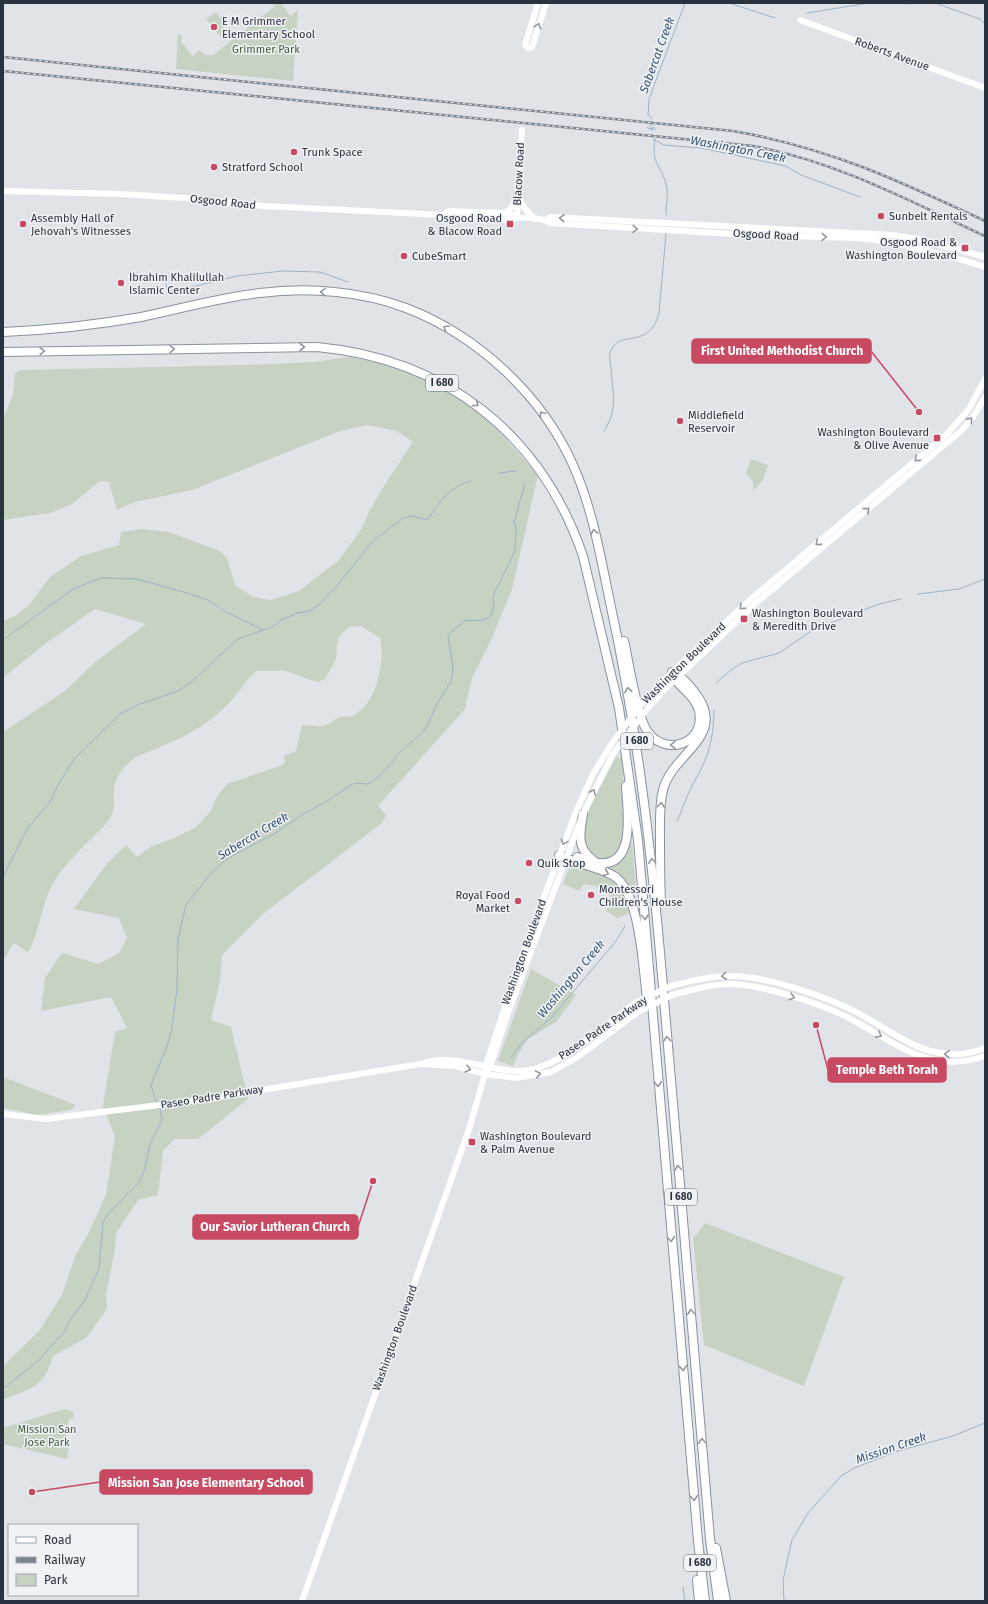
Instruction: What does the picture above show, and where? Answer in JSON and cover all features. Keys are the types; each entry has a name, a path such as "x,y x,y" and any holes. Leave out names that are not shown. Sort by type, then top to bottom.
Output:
{"highway":[{"name":"I 680","path":"3,332 107,322 241,296 282,291 345,294 366,297 405,308 431,319 493,360 513,378 560,438 584,492 604,570 637,744 657,913 712,1560 718,1601"},
{"name":"I 680","path":"3,352 294,346 331,348 358,352 398,363 433,378 465,397 495,419 526,451 554,490 575,533 589,578 619,708 629,767 638,840 696,1525 705,1601"},
{"path":"604,570 621,627 643,722 655,740 671,746 682,744 692,738 699,726 700,718 696,703 675,676"},
{"path":"657,913 661,906 660,818 663,789 676,767 702,734 706,720 706,713 700,700 675,676"},
{"path":"564,856 599,863 618,857 626,846 626,785 629,767"},
{"path":"583,814 579,838 580,845 588,857 599,863"},
{"path":"564,856 614,876 625,888 636,922 647,1001 653,1017"},
{"path":"705,1480 726,1601"},
{"path":"696,1525 696,1570 699,1601"}],"main road":[{"path":"538,3 525,45 528,48 532,47 546,3"},
{"name":"Roberts Avenue","path":"800,20 985,88"},
{"name":"Blacow Road","path":"517,218 522,130"},
{"name":"Osgood Road","path":"3,191 120,194 184,198 264,206 444,215 446,217 510,220 517,218"},
{"path":"505,213 514,205 518,195"},
{"path":"518,195 523,206 534,219"},
{"name":"Osgood Road","path":"444,215 448,211 505,213 517,218 545,220 550,223 590,226 667,227 892,235 918,239 985,258"},
{"name":"Osgood Road","path":"545,220 551,217 667,227"},
{"path":"590,226 593,224 608,223 610,221"},
{"name":"Osgood Road","path":"696,228 890,241 941,253 985,267"},
{"name":"Washington Boulevard","path":"302,1601 468,1134 487,1066 520,961 564,856 613,754 648,708 675,676 758,593 947,434 969,409 985,379"},
{"name":"Washington Boulevard","path":"564,856 585,789 612,743 644,701 675,676 756,602 962,430 982,405 985,397"},
{"name":"Paseo Padre Parkway","path":"3,1114 46,1119 208,1099 420,1064 430,1060 447,1059 518,1072 548,1065 572,1050 637,1002 671,986 698,979 733,976 762,980 822,998 848,1008 925,1050 946,1055 971,1054 985,1048"},
{"name":"Paseo Padre Parkway","path":"420,1064 455,1066 486,1074 516,1078 551,1072 576,1058 638,1012 672,995 697,988 730,984 753,987 820,1005 845,1016 922,1058 942,1063 971,1061 985,1056"}],"green space":[{"name":"Grimmer Park","path":"272,3 281,3 290,16 298,10 293,81 176,69 178,33 183,37 180,40 192,56 200,50 205,55 213,55 274,7 285,21"},
{"path":"216,12 226,25 222,29 228,38 224,41 206,19"},
{"path":"348,357 386,365 404,371 422,378 455,396 486,419 538,475 512,589 491,640 472,678 465,709 378,806 386,815 382,823 264,913 222,955 220,981 211,1020 231,1027 248,1099 198,1139 174,1139 163,1151 158,1195 138,1200 116,1233 115,1249 106,1295 107,1309 86,1338 53,1356 41,1381 29,1389 3,1400 3,1366 39,1331 62,1295 76,1254 88,1234 106,1195 115,1136 103,1106 115,1032 127,1028 111,997 41,1011 45,978 62,953 98,964 119,953 127,938 119,918 74,909 106,865 126,845 137,857 152,846 175,838 196,827 210,812 218,795 227,784 285,763 284,756 296,751 302,725 323,726 340,717 352,716 361,711 368,703 377,682 380,670 381,648 380,638 361,626 349,627 338,638 336,659 325,679 318,682 286,671 256,671 228,704 207,722 197,729 132,760 122,770 115,783 113,811 108,821 68,863 50,889 36,935 28,952 14,943 3,961 3,732 65,691 93,664 146,624 95,609 46,643 3,678 3,621 15,616 29,605 50,577 81,556 119,545 121,532 143,529 169,532 220,551 227,558 235,585 253,597 271,600 299,591 339,560 362,528 369,512 384,486 413,442 397,431 367,425 337,432 192,490 135,502 117,510 109,482 100,481 72,504 50,513 3,520 3,419 13,395 15,374 20,370 246,365 314,362"},
{"path":"751,459 768,465 763,480 753,491 753,482 746,473"},
{"path":"622,757 626,827 624,846 612,858 598,859 587,852 582,836 583,828 590,808 607,773 616,758"},
{"path":"632,844 636,891 633,891 618,874 602,868 628,845"},
{"path":"571,867 578,867 593,871 608,877 623,892 629,913 617,918 606,911 613,898 596,886 584,884 579,891 563,884"},
{"path":"531,969 576,995 556,1022 528,1039 517,1056 513,1066 498,1061"},
{"path":"3,1077 76,1105 70,1110 37,1115 3,1108"},
{"path":"705,1223 844,1277 804,1386 704,1345 693,1239"},
{"name":"Mission San Jose Park","path":"64,1409 74,1412 73,1419 69,1419 66,1438 70,1439 67,1459 3,1444 3,1428"}],"waterway":[{"name":"Sabercat Creek","path":"648,115 649,99 685,3"},
{"path":"729,3 775,18"},
{"path":"807,13 869,3"},
{"path":"893,3 912,4"},
{"path":"935,3 980,19 985,24"},
{"name":"Sabercat Creek","path":"648,114 652,119"},
{"name":"Sabercat Creek","path":"650,123 652,130"},
{"name":"Sabercat Creek","path":"647,127 652,130"},
{"name":"Sabercat Creek","path":"652,129 654,127 655,130"},
{"name":"Washington Creek","path":"653,139 664,145 701,148 786,166 801,175 860,197"},
{"name":"Sabercat Creek","path":"655,139 655,159 664,177 667,188 666,215"},
{"name":"Sabercat Creek","path":"604,431 612,415 614,400 610,353 614,345 620,341 641,336 648,332 654,325 659,313 666,234"},
{"path":"166,284 167,289 175,291 237,276 283,271 320,272 348,282"},
{"path":"499,473 516,471"},
{"path":"3,877 27,829 50,802 58,785 74,759 120,714 137,705 178,691 189,684 238,639 272,627 283,619 298,613 309,611 321,603 336,587 372,542 403,518 412,516 427,520 445,496 456,488 471,481"},
{"name":"Sabercat Creek","path":"157,1104 151,1085 167,1046 171,1032 177,990 178,939 186,905 211,873 228,858 274,834 303,814 329,800 354,783 368,784 372,782 382,774 398,754 425,730 438,702 451,682 453,669 448,635 464,621 484,620 491,615 494,604 493,596 515,551 516,529 514,522 525,483"},
{"path":"3,640 73,589 101,578 137,579 194,595 208,600 226,612 263,630"},
{"name":"Washington Creek","path":"918,594 959,589 985,579"},
{"name":"Washington Creek","path":"716,683 742,663 779,653 813,630 879,604 901,599"},
{"name":"Washington Creek","path":"677,821 708,753 713,732 714,710"},
{"name":"Washington Creek","path":"511,1058 520,1045 552,1017 616,941 625,926"},
{"name":"Sabercat Creek","path":"3,1389 39,1360 65,1331 70,1320 85,1300 99,1268 103,1222 108,1214 140,1181 145,1168 150,1144 162,1120 160,1108"},
{"name":"Mission Creek","path":"784,1601 783,1580 792,1540 808,1513 841,1476 854,1468 898,1451 953,1436 985,1423"},
{"path":"683,1587 685,1601"}],"railway":[{"path":"3,57 733,131 800,146 832,156 893,179 985,221"},
{"path":"3,71 753,146 813,161 843,172 900,196 985,236"}],"place":[{"name":"E M Grimmer Elementary School","path":"214,27"},
{"name":"Trunk Space","path":"294,152"},
{"name":"Stratford School","path":"214,167"},
{"name":"Sunbelt Rentals","path":"881,216"},
{"name":"Assembly Hall of Jehovah's Witnesses","path":"23,224"},
{"name":"Osgood Road & Blacow Road","path":"510,224"},
{"name":"Osgood Road & Washington Boulevard","path":"965,248"},
{"name":"CubeSmart","path":"404,256"},
{"name":"Ibrahim Khalilullah Islamic Center","path":"121,283"},
{"name":"First United Methodist Church","path":"919,412"},
{"name":"Middlefield Reservoir","path":"680,421"},
{"name":"Washington Boulevard & Olive Avenue","path":"937,438"},
{"name":"Washington Boulevard & Meredith Drive","path":"744,619"},
{"name":"Quik Stop","path":"529,863"},
{"name":"Montessori Children's House","path":"591,895"},
{"name":"Royal Food Market","path":"518,901"},
{"name":"Temple Beth Torah","path":"816,1025"},
{"name":"Washington Boulevard & Palm Avenue","path":"472,1142"},
{"name":"Our Savior Lutheran Church","path":"373,1181"},
{"name":"Mission San Jose Elementary School","path":"32,1492"}]}
